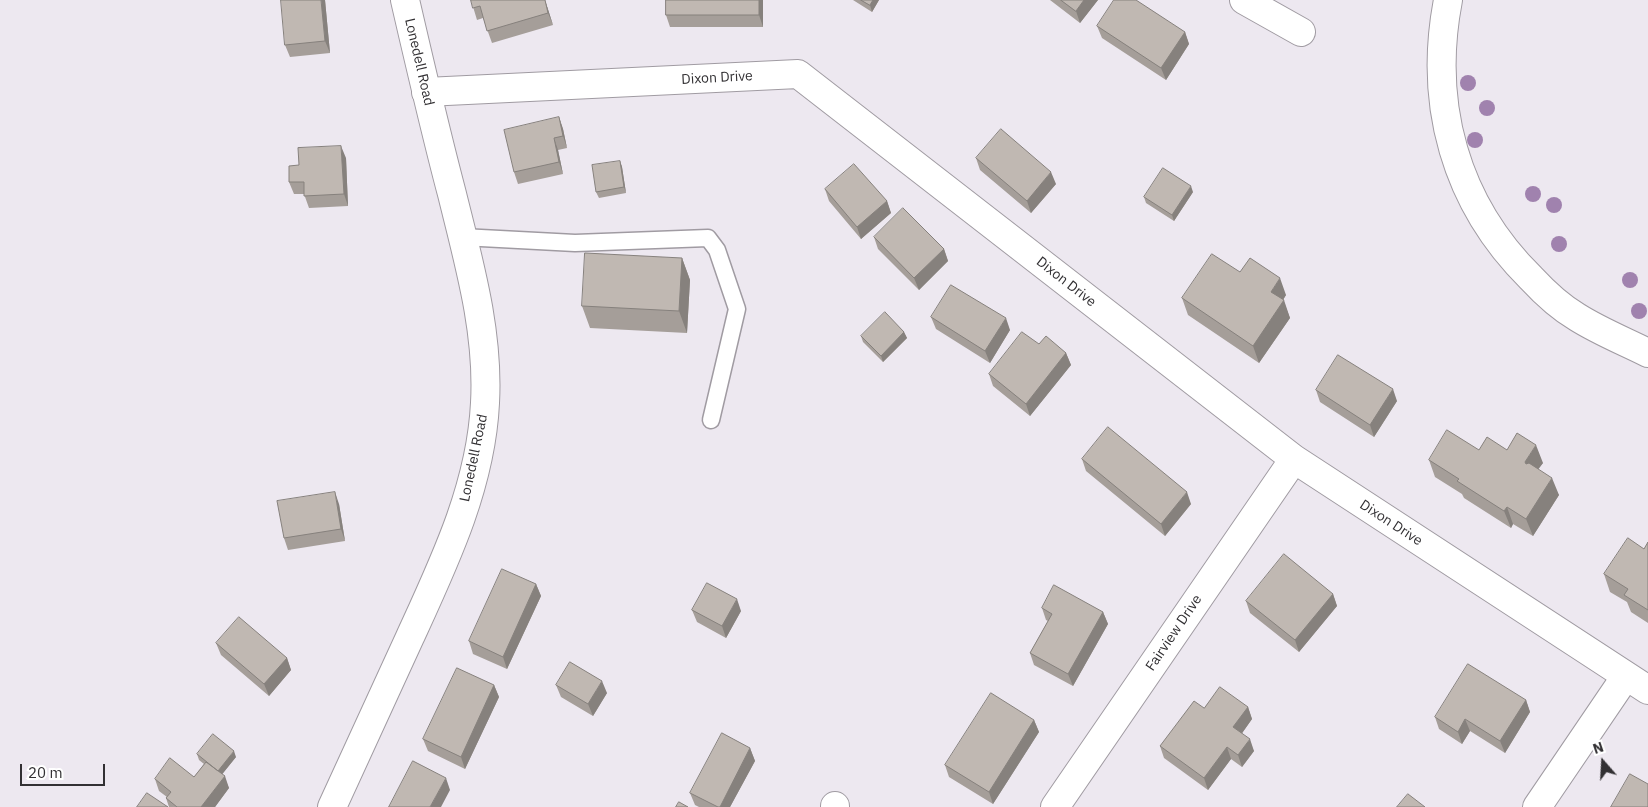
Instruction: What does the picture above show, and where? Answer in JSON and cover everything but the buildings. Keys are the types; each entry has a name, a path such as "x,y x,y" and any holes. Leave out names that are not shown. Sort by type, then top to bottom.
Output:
{"street":[{"name":"Lonedell Road","path":"332,807 456,533 473,478 485,404 485,350 476,296 404,0"},
{"path":"1244,0 1253,7 1301,32"},
{"path":"1448,0 1442,30 1441,81 1451,145 1467,188 1487,226 1514,262 1544,291 1576,317 1648,353"},
{"name":"Dixon Drive","path":"426,92 798,74 1294,459 1637,683"},
{"name":"Fairview Drive","path":"1055,807 1294,459"},
{"path":"1537,807 1637,683"}],"lane":[{"path":"462,237 575,243 708,238 718,250 737,309 711,420"}]}
